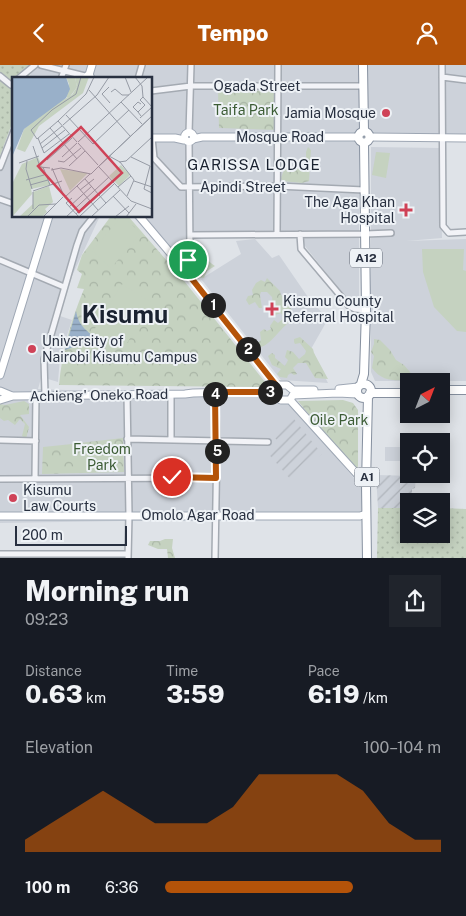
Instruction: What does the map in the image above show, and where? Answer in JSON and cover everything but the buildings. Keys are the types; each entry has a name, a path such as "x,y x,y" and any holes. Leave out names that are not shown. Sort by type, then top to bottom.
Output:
{"highway":[{"name":"A12","path":"363,65 366,311 364,391"},
{"path":"450,390 466,390"},
{"path":"364,391 400,391"},
{"name":"A1","path":"364,391 367,558"},
{"name":"A1","path":"364,391 367,558"},
{"path":"450,394 466,394"}],"main road":[{"path":"88,77 92,65"},
{"path":"152,138 189,137"},
{"name":"Mosque Road","path":"189,137 466,138"},
{"path":"0,375 47,217"},
{"path":"140,217 184,269 281,400 292,395 340,389 364,391"},
{"path":"0,366 30,273"},
{"path":"275,391 287,385 292,395 366,484"},
{"name":"Achieng' Oneko Road","path":"0,400 13,396 36,395 215,394 275,391"},
{"path":"0,392 0,400"},
{"name":"Achieng' Oneko Road","path":"0,392 13,396"},
{"name":"Omolo Agar Road","path":"0,516 360,516 366,514"}],"street":[{"path":"20,77 35,65"},
{"path":"41,65 65,68 88,77"},
{"path":"184,269 190,254 189,137 191,65"},
{"path":"277,233 278,65"},
{"path":"442,65 443,226 449,233 466,232"},
{"path":"0,76 12,84"},
{"path":"442,77 466,80"},
{"name":"Ogada Street","path":"152,91 191,86 364,86"},
{"path":"0,167 12,136"},
{"name":"Apindi Street","path":"152,138 154,158 181,187 277,186 364,190"},
{"path":"0,199 12,203"},
{"path":"45,395 44,359 82,231 92,218"},
{"path":"190,235 391,233"},
{"path":"300,234 301,249 343,299 352,308 366,311"},
{"path":"0,260 64,287"},
{"path":"0,554 128,556 128,394"},
{"path":"171,394 171,439"},
{"path":"215,394 217,441 215,558"},
{"path":"35,478 36,395"},
{"path":"127,439 268,442"},
{"path":"0,440 36,441"},
{"path":"0,479 216,478"}],"shaded area":[{"path":"33,65 466,65 466,135 365,137 363,88 359,135 359,314 293,231 194,233 183,266 133,217 152,217 152,77 30,77"},
{"path":"12,129 12,217 100,217 72,276 60,316 72,320 60,357 58,382 48,379 46,360 38,389 287,398 362,488 361,517 0,523 0,163"},
{"path":"371,147 440,148 442,238 406,241 466,239 466,381 450,381 450,373 400,373 400,381 375,381 371,372"},
{"name":"Kisumu County Referral Hospital","path":"255,239 272,258 279,255 310,300 328,319 311,349 328,383 281,380 201,279 241,254 236,241"},
{"path":"294,419 322,454 291,480 266,451 278,441 273,436"},
{"path":"385,447 400,447 400,461 385,461"},
{"path":"376,475 400,476 400,483 415,483 412,493 400,493 400,508 378,508"}],"green space":[{"path":"0,65 33,65 29,77 12,77 12,123 0,156"},
{"name":"Taifa Park","path":"218,91 274,91 275,130 219,128"},
{"path":"308,147 311,150 309,181 302,183 282,181 281,178 285,167 287,170 292,169 294,160 301,160 306,164"},
{"path":"376,152 390,153 386,178 372,175"},
{"path":"110,217 129,217 181,277 265,382 264,387 59,385 62,360 68,336 84,289 77,288 82,274 77,270 82,255"},
{"path":"121,217 141,233 111,268 92,251"},
{"path":"197,243 203,248 208,260 215,266 207,271 204,278 195,277 193,273 194,252"},
{"path":"422,249 464,249 463,270 466,271 466,332 457,331 434,307 423,272"},
{"path":"267,278 280,291 288,303 293,320 261,347 257,344 261,340 260,332 264,329 267,331 271,329 270,326 274,320 278,323 284,318 281,313 275,315 270,313 274,307 272,297 267,292 261,292 260,295 262,308 259,308 255,302 249,305 246,300 248,296 253,295 252,290 256,283 261,280 265,282"},
{"path":"122,284 152,303 124,348 94,330"},
{"path":"300,337 313,349 328,379 315,378 306,363 298,363 293,368 297,374 291,373 287,378 280,377 277,374 281,369 272,365 268,356 272,353 285,366 288,360 285,357 287,350 293,352 299,359 306,351 300,343 295,344 294,342 294,339"},
{"path":"374,339 380,340 390,350 396,360 404,365 411,373 400,373 400,380 390,380 376,373 372,368 374,356 371,352"},
{"name":"Oile Park","path":"343,400 353,403 358,410 358,466 355,472 298,401"},
{"path":"24,401 29,404 29,414 20,415 29,427 26,439 22,436 25,424 20,419 15,425 8,420 4,421 0,418 0,404 5,405"},
{"name":"Freedom Park","path":"123,438 124,472 42,474 43,447 72,444 77,441 79,443"},
{"path":"378,508 400,508 400,543 450,543 450,508 466,509 466,558 377,558"},
{"path":"173,539 172,548 175,558 168,558 167,549 158,549 148,545 150,541"}],"water":[{"path":"76,311 81,324 96,339 65,350"}],"place":[{"name":"Jamia Mosque","path":"386,113"},
{"name":"The Aga Khan Hospital","path":"406,210"},
{"name":"Kisumu County Referral Hospital","path":"272,309"},
{"name":"University of Nairobi Kisumu Campus","path":"32,349"},
{"name":"Kisumu Law Courts","path":"13,498"}],"district":[{"name":"GARISSA LODGE","path":"254,165"},
{"name":"Kisumu","path":"125,315"}],"route":[{"path":"172,477 216,478 215,392 269,392 273,391 276,385 184,269 188,260"}]}
